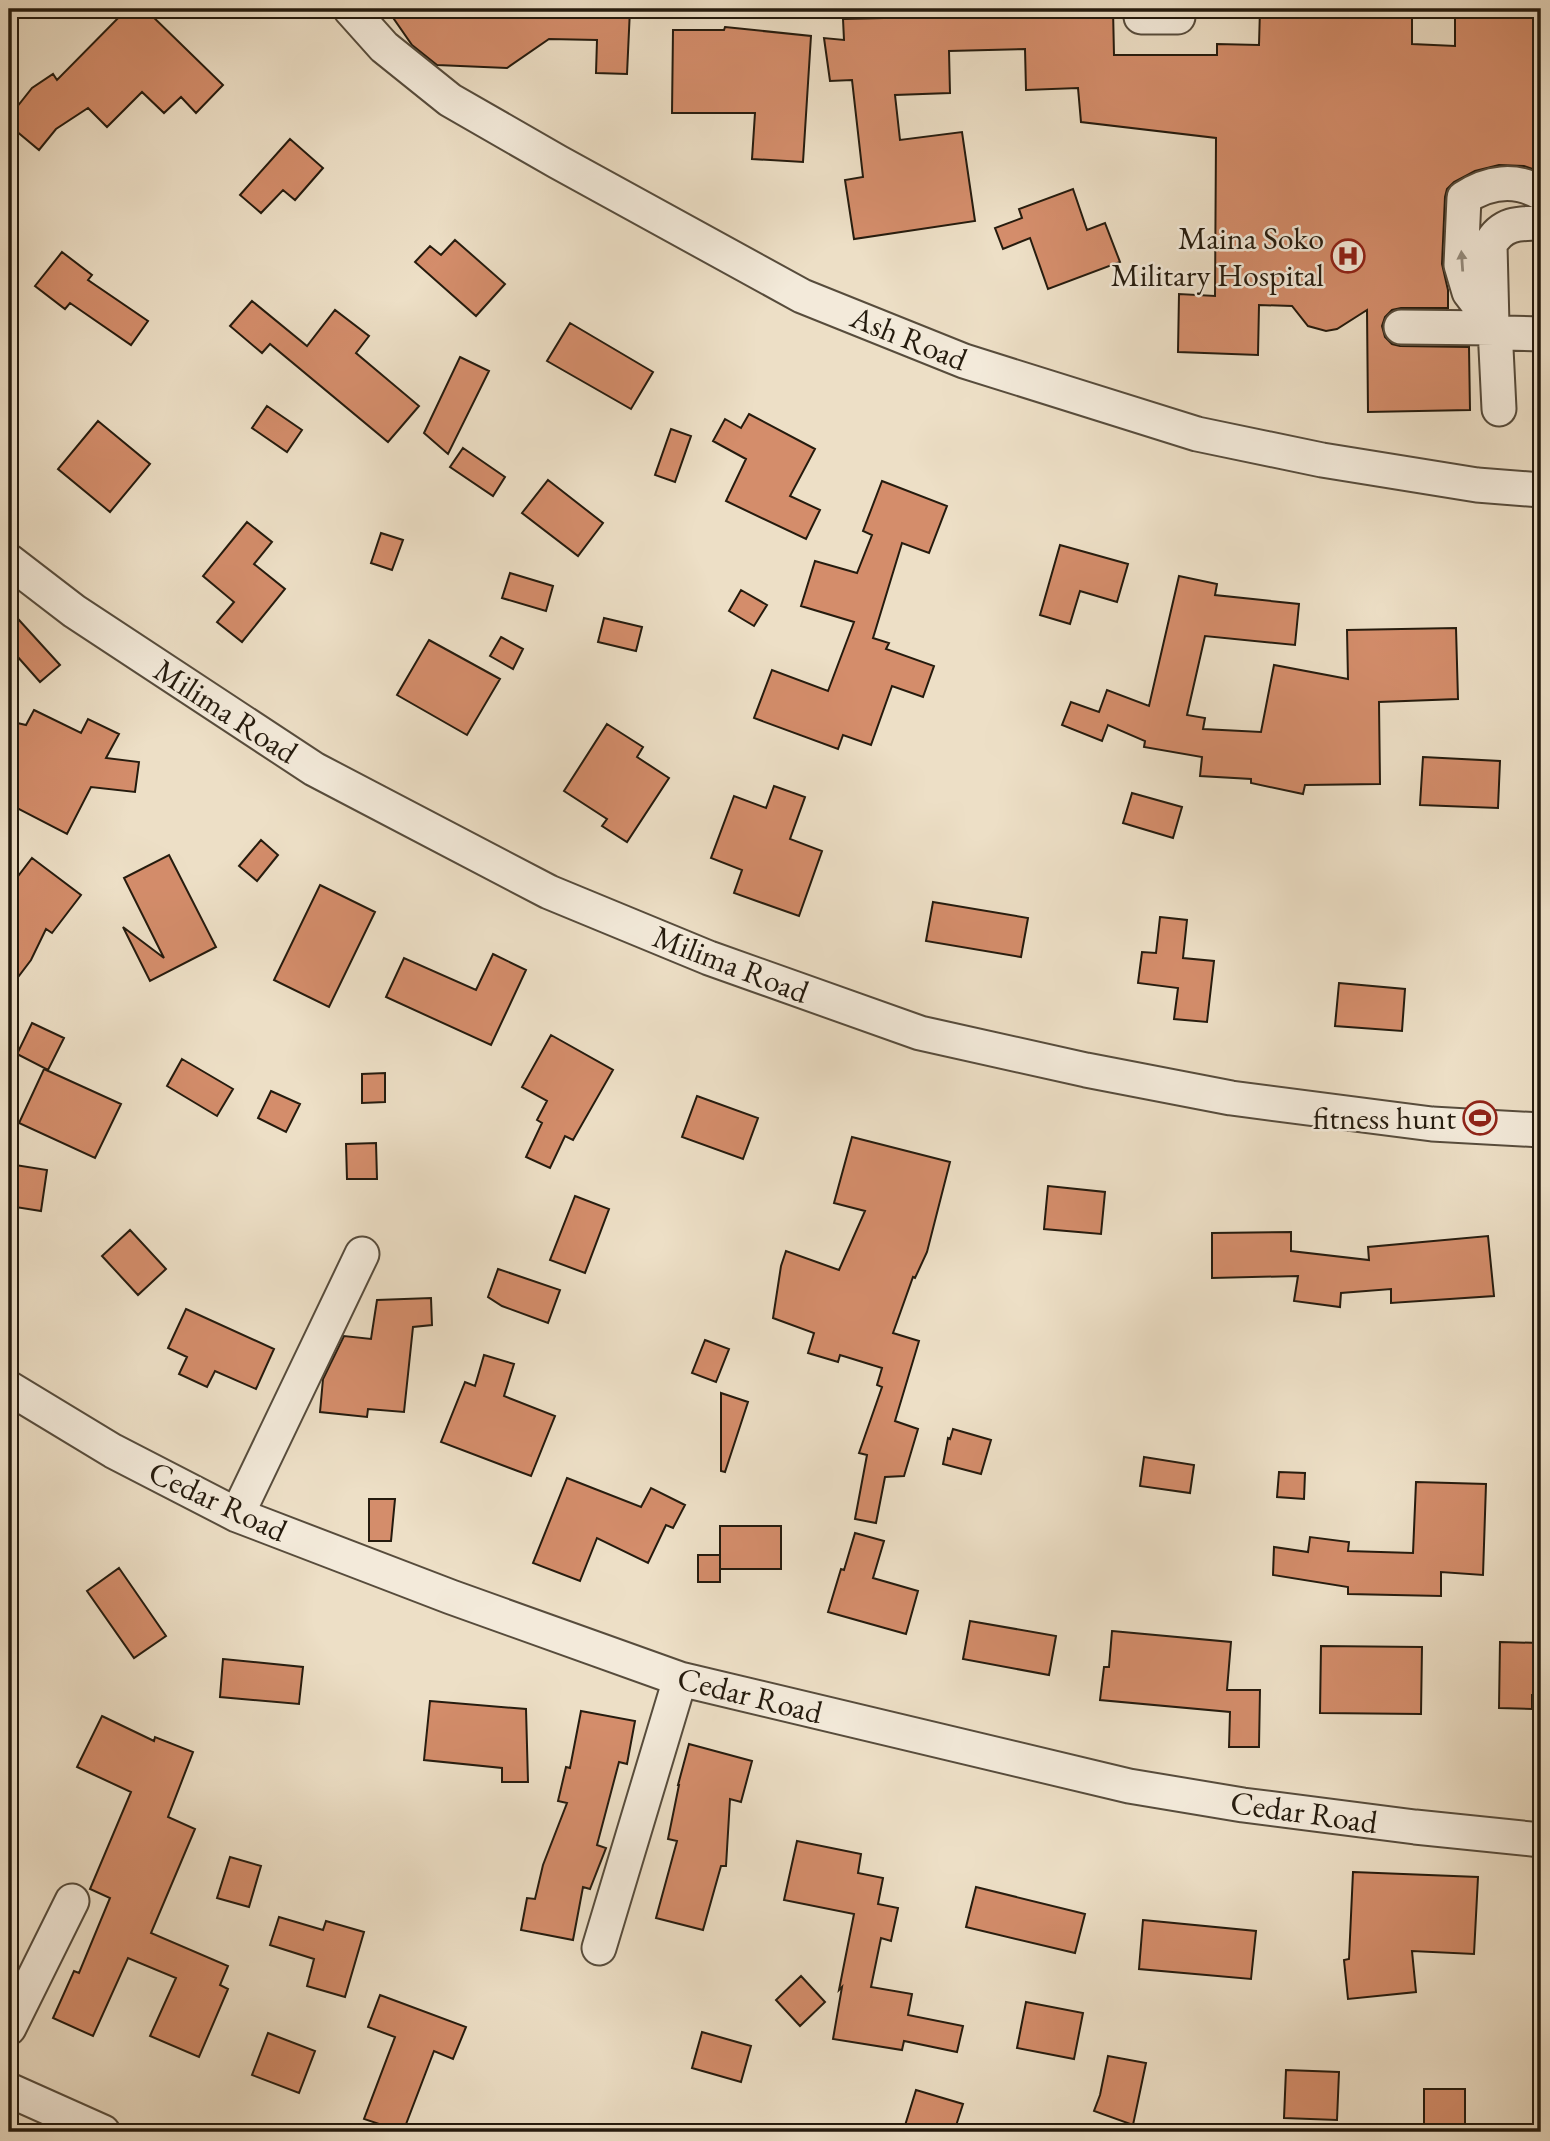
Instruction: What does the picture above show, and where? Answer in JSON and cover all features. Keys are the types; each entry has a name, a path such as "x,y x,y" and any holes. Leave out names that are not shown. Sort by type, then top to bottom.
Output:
{"street":[{"name":"Ash Road","path":"350,9 384,47 450,100 802,296 939,351 1108,408 1197,434 1322,460 1425,477 1477,485 1541,490"},
{"path":"1140,9 1141,18 1178,17"},
{"path":"1541,192 1528,185 1505,183 1480,187 1464,198 1461,265 1469,292 1493,325 1503,332 1541,334"},
{"path":"1499,409 1490,245 1503,228 1517,223 1541,223"},
{"path":"1401,327 1493,325"},
{"name":"Milima Road","path":"9,561 74,611 314,769 549,892 709,958 920,1033 1086,1070 1231,1098 1432,1124 1541,1130"},
{"path":"237,1516 362,1254"},
{"name":"Cedar Road","path":"9,1388 113,1451 237,1516 680,1679 1129,1786 1243,1805 1541,1840"},
{"path":"599,1948 680,1679"},
{"path":"9,2028 72,1901"},
{"path":"9,2090 103,2132"}],"building":[{"path":"127,9 145,9 223,85 196,113 181,97 164,113 142,92 107,127 88,108 56,129 39,150 9,125 9,117 32,88 53,74 57,80"},
{"path":"387,9 630,9 627,74 596,73 597,40 549,39 507,68 437,65 412,45"},
{"name":"Maina Soko Military Hospital","path":"965,9 1113,9 1114,55 1217,55 1217,44 1259,45 1260,9 1412,13 1412,44 1455,46 1455,13 1541,16 1541,172 1524,166 1499,165 1475,171 1454,182 1447,189 1445,197 1442,264 1448,290 1448,308 1392,310 1385,317 1382,326 1385,337 1392,344 1400,346 1469,347 1470,410 1368,412 1367,310 1337,329 1326,331 1308,326 1292,306 1259,305 1258,355 1178,352 1179,294 1215,296 1216,138 1081,122 1078,88 1026,90 1025,49 949,51 950,93 895,95 900,140 962,132 975,221 854,239 845,180 863,177 852,80 830,81 824,38 844,40 843,19 966,16"},
{"path":"725,27 811,36 803,162 752,159 755,113 672,113 673,30 724,30"},
{"path":"290,139 323,168 295,200 283,190 261,213 240,195"},
{"path":"1073,189 1087,230 1105,223 1120,262 1048,289 1030,238 1003,249 995,228 1022,218 1019,209"},
{"path":"455,240 505,284 476,316 415,262 430,246 441,255"},
{"path":"62,252 92,275 88,280 148,321 131,345 70,303 65,309 35,286"},
{"path":"252,301 307,346 335,310 369,336 356,353 419,406 388,442 270,344 262,353 230,326"},
{"path":"570,323 653,372 631,409 547,361"},
{"path":"460,357 489,371 448,454 424,433"},
{"path":"267,406 302,430 287,452 252,428"},
{"path":"749,414 815,449 790,496 820,510 806,539 726,501 746,459 713,441 725,419 741,428"},
{"path":"98,421 150,464 110,512 58,469"},
{"path":"671,429 691,436 675,482 655,475"},
{"path":"463,448 505,477 493,496 450,467"},
{"path":"548,480 603,523 578,556 522,513"},
{"path":"882,481 947,506 929,553 902,543 873,638 889,643 886,649 934,666 923,697 892,686 871,745 843,735 838,749 754,718 772,670 828,691 854,622 801,606 815,561 857,573 872,535 863,531"},
{"path":"247,522 272,542 254,564 285,589 242,642 217,622 234,602 203,576"},
{"path":"381,533 403,540 392,570 371,563"},
{"path":"1060,545 1128,564 1117,602 1080,591 1070,624 1040,615"},
{"path":"510,573 553,586 546,611 502,598"},
{"path":"1179,576 1217,584 1215,595 1299,604 1295,645 1205,636 1187,715 1205,718 1203,729 1261,732 1274,665 1348,679 1347,630 1456,628 1458,699 1379,702 1380,784 1305,785 1303,794 1251,783 1251,779 1200,776 1202,757 1144,747 1145,741 1108,725 1102,741 1062,725 1071,702 1099,712 1107,690 1149,706"},
{"path":"741,590 767,605 754,626 729,611"},
{"path":"9,609 60,665 40,682 9,647"},
{"path":"604,618 642,627 636,651 598,642"},
{"path":"501,637 523,649 513,669 490,656"},
{"path":"429,640 500,679 467,735 397,695"},
{"path":"34,710 81,733 88,719 119,734 106,758 139,762 135,792 91,787 67,834 9,804 9,721 26,725"},
{"path":"607,724 643,747 637,757 669,778 627,842 602,826 607,819 564,791"},
{"path":"1423,757 1500,761 1498,808 1420,805"},
{"path":"774,786 805,797 790,839 822,851 799,916 734,893 742,870 711,858 734,796 766,808"},
{"path":"1132,793 1182,807 1173,838 1123,823"},
{"path":"261,840 278,855 257,881 239,866"},
{"path":"169,855 216,947 150,981 123,927 164,958 124,878"},
{"path":"32,858 81,895 52,933 46,929 31,960 9,989 9,888"},
{"path":"320,885 375,912 329,1007 274,980"},
{"path":"933,902 1028,918 1021,957 926,941"},
{"path":"1160,917 1187,920 1183,958 1214,961 1207,1022 1174,1019 1178,988 1138,983 1142,952 1156,953"},
{"path":"493,954 526,970 491,1045 386,997 404,958 476,990"},
{"path":"1339,983 1405,989 1402,1031 1335,1026"},
{"path":"32,1023 64,1038 48,1070 17,1054"},
{"path":"551,1035 613,1070 573,1140 565,1136 550,1168 526,1157 542,1123 537,1120 547,1101 522,1087"},
{"path":"182,1059 233,1089 217,1116 167,1086"},
{"path":"44,1069 121,1104 95,1158 19,1123"},
{"path":"385,1073 385,1102 362,1103 362,1074"},
{"path":"271,1091 300,1104 286,1132 258,1118"},
{"path":"697,1096 758,1118 743,1159 682,1137"},
{"path":"852,1137 950,1162 927,1252 915,1278 913,1277 893,1333 919,1341 895,1421 918,1429 904,1476 885,1477 876,1523 855,1519 867,1455 859,1453 882,1387 877,1385 882,1368 840,1355 838,1362 808,1353 814,1333 773,1318 786,1251 839,1270 865,1211 834,1203"},
{"path":"376,1143 377,1179 347,1179 346,1144"},
{"path":"9,1164 47,1170 41,1211 9,1206"},
{"path":"1048,1186 1105,1192 1101,1234 1044,1229"},
{"path":"575,1196 609,1209 585,1273 550,1260"},
{"path":"130,1230 166,1269 138,1295 102,1256"},
{"path":"1291,1232 1291,1251 1369,1260 1368,1247 1488,1236 1494,1296 1391,1303 1391,1289 1341,1293 1340,1307 1294,1301 1298,1276 1212,1278 1212,1233"},
{"path":"498,1269 560,1290 548,1323 502,1306 488,1297"},
{"path":"431,1298 432,1325 413,1327 404,1412 368,1409 367,1417 320,1412 323,1379 344,1336 371,1339 377,1300"},
{"path":"186,1309 274,1349 256,1389 215,1371 207,1387 179,1374 187,1357 168,1348"},
{"path":"705,1340 729,1349 716,1382 692,1373"},
{"path":"484,1355 514,1364 504,1396 555,1416 531,1476 441,1442 465,1382 475,1386"},
{"path":"721,1393 748,1402 725,1472 721,1471"},
{"path":"953,1429 991,1440 981,1474 943,1464 948,1438 950,1439"},
{"path":"1144,1457 1194,1465 1190,1493 1140,1486"},
{"path":"1279,1472 1305,1473 1304,1499 1277,1497"},
{"path":"567,1478 641,1507 651,1488 685,1505 673,1528 666,1525 648,1563 597,1538 580,1581 533,1563"},
{"path":"1416,1482 1486,1484 1483,1575 1441,1572 1441,1596 1348,1594 1348,1587 1273,1575 1274,1547 1308,1552 1310,1537 1349,1542 1348,1551 1413,1553"},
{"path":"369,1499 395,1499 391,1541 369,1541"},
{"path":"720,1526 781,1526 781,1569 720,1569"},
{"path":"855,1533 884,1541 873,1578 918,1591 906,1634 828,1612"},
{"path":"698,1555 720,1555 720,1582 698,1582"},
{"path":"119,1568 166,1636 134,1658 87,1591"},
{"path":"970,1621 1056,1636 1049,1675 963,1659"},
{"path":"1112,1631 1231,1642 1227,1690 1260,1690 1259,1747 1229,1747 1230,1712 1100,1700 1104,1667 1109,1667"},
{"path":"1500,1642 1541,1643 1541,1695 1532,1695 1532,1709 1499,1708"},
{"path":"1321,1646 1422,1647 1421,1714 1320,1713"},
{"path":"223,1659 303,1667 299,1704 220,1697"},
{"path":"430,1701 526,1709 528,1782 502,1782 502,1768 424,1760"},
{"path":"581,1711 635,1721 627,1764 619,1762 597,1845 606,1848 590,1889 583,1887 573,1940 521,1930 527,1898 535,1899 543,1865 567,1803 558,1801 566,1767 570,1768"},
{"path":"102,1716 154,1741 155,1737 193,1752 168,1817 195,1829 151,1933 228,1966 220,1985 228,1989 199,2057 150,2036 176,1978 128,1958 93,2036 53,2018 74,1971 79,1973 110,1898 90,1889 131,1792 77,1767"},
{"path":"689,1744 752,1761 741,1802 730,1799 726,1866 721,1866 703,1930 656,1918 677,1841 668,1839"},
{"path":"797,1841 861,1854 858,1873 883,1878 878,1904 898,1908 891,1941 881,1938 871,1987 912,1994 908,2015 963,2026 957,2052 904,2041 902,2050 833,2039 842,1987 839,1990 854,1914 784,1900"},
{"path":"230,1857 261,1866 249,1907 217,1898"},
{"path":"1353,1872 1478,1877 1474,1954 1412,1951 1416,1992 1348,1999 1344,1960 1349,1959"},
{"path":"976,1887 1085,1914 1075,1953 966,1927"},
{"path":"279,1917 323,1930 326,1921 364,1932 345,1997 307,1986 314,1959 270,1945"},
{"path":"1143,1920 1256,1931 1251,1979 1139,1969"},
{"path":"801,1976 825,2002 800,2026 776,2000"},
{"path":"380,1995 466,2027 453,2059 434,2051 403,2132 364,2119 395,2037 368,2027"},
{"path":"1026,2002 1083,2013 1074,2059 1017,2048"},
{"path":"702,2032 751,2046 741,2082 692,2068"},
{"path":"268,2033 315,2051 299,2093 252,2075"},
{"path":"1108,2056 1146,2063 1133,2125 1094,2111"},
{"path":"1286,2070 1339,2072 1337,2120 1284,2118"},
{"path":"1424,2089 1465,2089 1465,2132 1424,2132"},
{"path":"916,2090 963,2104 954,2132 903,2132"}],"place":[{"name":"Maina Soko Military Hospital","path":"1348,256"},
{"name":"fitness hunt","path":"1480,1118"}]}
